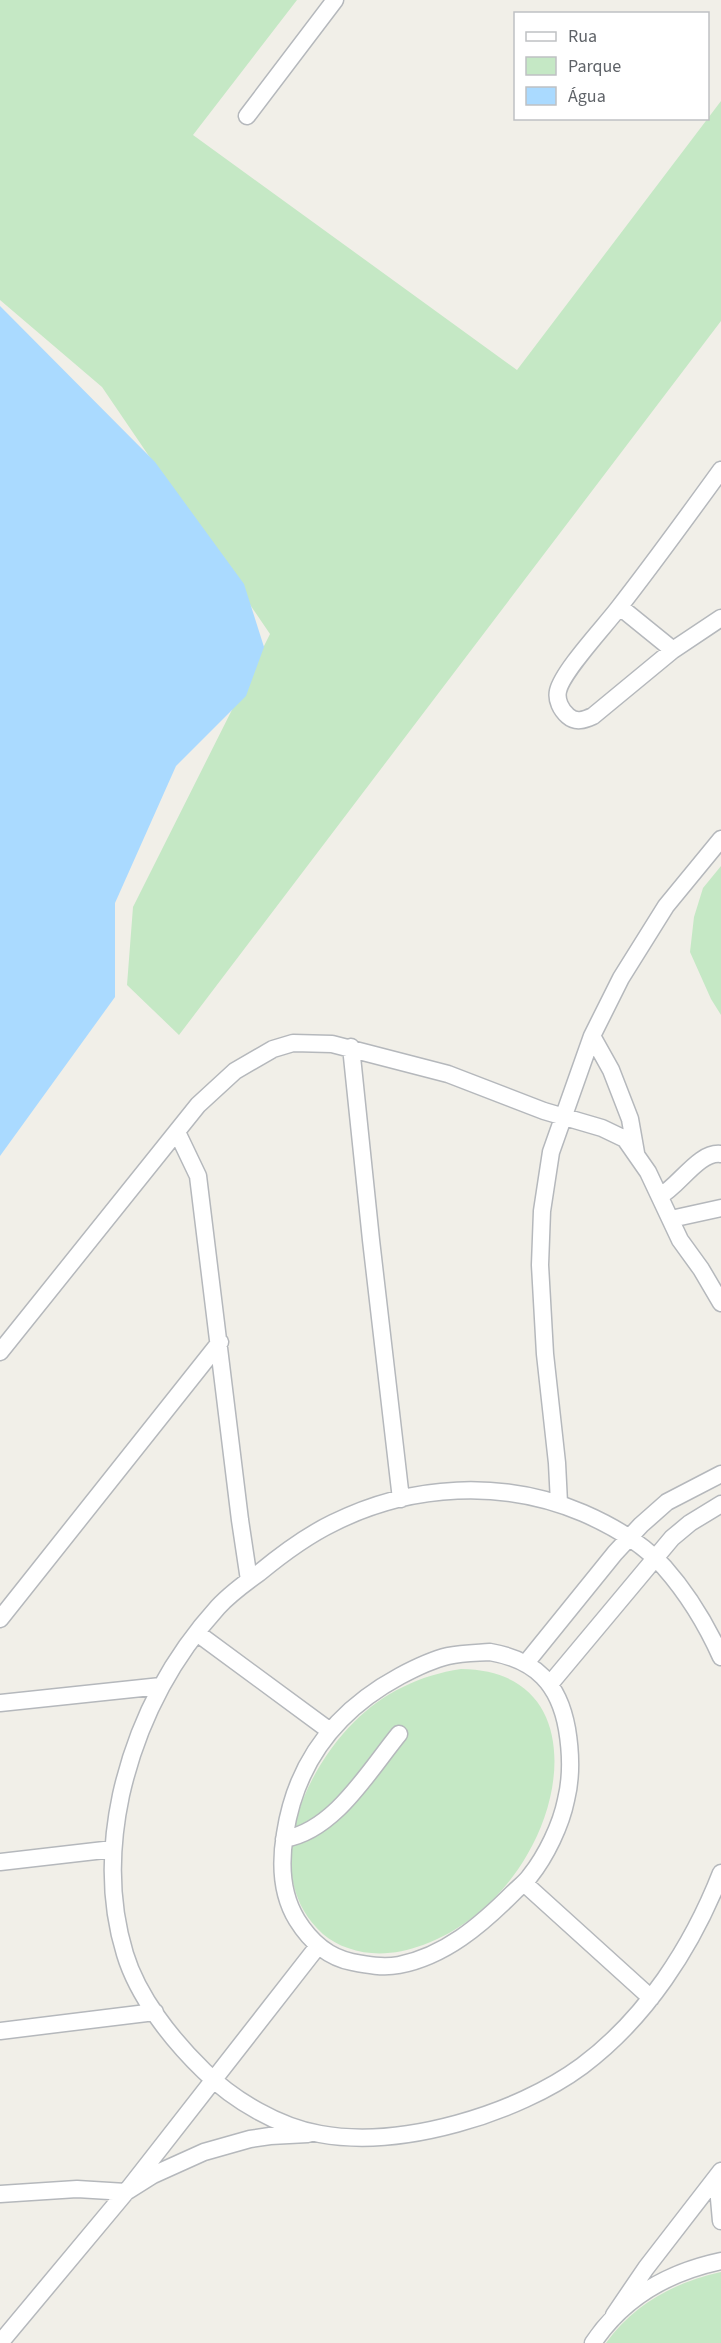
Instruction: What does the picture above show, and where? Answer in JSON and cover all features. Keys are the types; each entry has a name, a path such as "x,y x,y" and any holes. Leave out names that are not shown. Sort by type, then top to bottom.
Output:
{"street":[{"path":"246,116 335,0"},
{"path":"721,470 561,684 558,693 559,703 564,713 572,719 581,721 593,716 673,650 721,618"},
{"path":"620,607 673,650"},
{"path":"559,1503 545,1354 540,1265 544,1189 551,1152 592,1036 621,978 666,906 721,839"},
{"path":"592,1036 611,1070 630,1119 636,1154"},
{"path":"0,1352 198,1105 235,1071 273,1049 293,1043 351,1047 448,1074 544,1111 602,1128 625,1139 648,1172 680,1240 721,1303"},
{"path":"351,1047 401,1499"},
{"path":"177,1132 198,1176 249,1580"},
{"path":"660,1196 671,1190 705,1156 721,1154"},
{"path":"671,1219 721,1208"},
{"path":"0,1619 220,1342"},
{"path":"526,1663 629,1537 667,1502 718,1474"},
{"path":"318,2134 249,2106 214,2081 191,2058 155,2012 136,1982 125,1954 114,1896 113,1849 115,1820 129,1758 161,1686 197,1633 218,1607 249,1580 300,1542 334,1522 401,1499 456,1490 521,1494 559,1503 599,1520 629,1537 655,1558 667,1570 686,1597 721,1657"},
{"path":"550,1684 672,1538 690,1523 721,1504"},
{"path":"197,1633 330,1731"},
{"path":"490,1652 510,1656 526,1663 550,1684 561,1702 566,1724 571,1759 569,1782 566,1800 552,1836 524,1883 498,1909 463,1937 424,1957 398,1965 372,1965 346,1961 318,1946 303,1930 286,1899 283,1882 284,1839 290,1807 299,1782 330,1731 355,1705 375,1690 430,1662 448,1656 490,1652"},
{"path":"0,1702 161,1686"},
{"path":"284,1839 308,1832 333,1814 399,1734"},
{"path":"0,1862 113,1849"},
{"path":"0,2194 77,2189 126,2192 169,2167 220,2147 270,2136 318,2134 372,2136 411,2133 453,2124 515,2105 580,2067 644,2008 699,1926 721,1873"},
{"path":"524,1883 651,1998"},
{"path":"0,2343 126,2192 318,1946"},
{"path":"0,2031 155,2012"},
{"path":"719,2174 721,2221"},
{"path":"593,2343 646,2268 719,2174"},
{"path":"614,2315 655,2284 678,2273 721,2261"}],"green space":[{"path":"0,0 297,0 193,135 517,370 707,120 709,120 721,101 721,321 179,1035 127,985 133,907 270,634 102,387 0,300"},
{"path":"721,866 721,1015 711,999 690,952 694,917 703,888"},
{"path":"461,1669 497,1674 524,1688 542,1709 552,1735 554,1764 551,1795 541,1826 527,1855 507,1884 483,1909 455,1930 404,1951 367,1953 341,1945 328,1938 312,1923 294,1887 291,1862 293,1836 299,1810 309,1785 337,1741 377,1702 417,1681"},
{"path":"721,2272 721,2343 606,2343 629,2317 657,2297 688,2282"}],"water":[{"path":"0,306 155,462 244,584 264,647 246,696 176,766 115,903 115,997 0,1156"}]}
